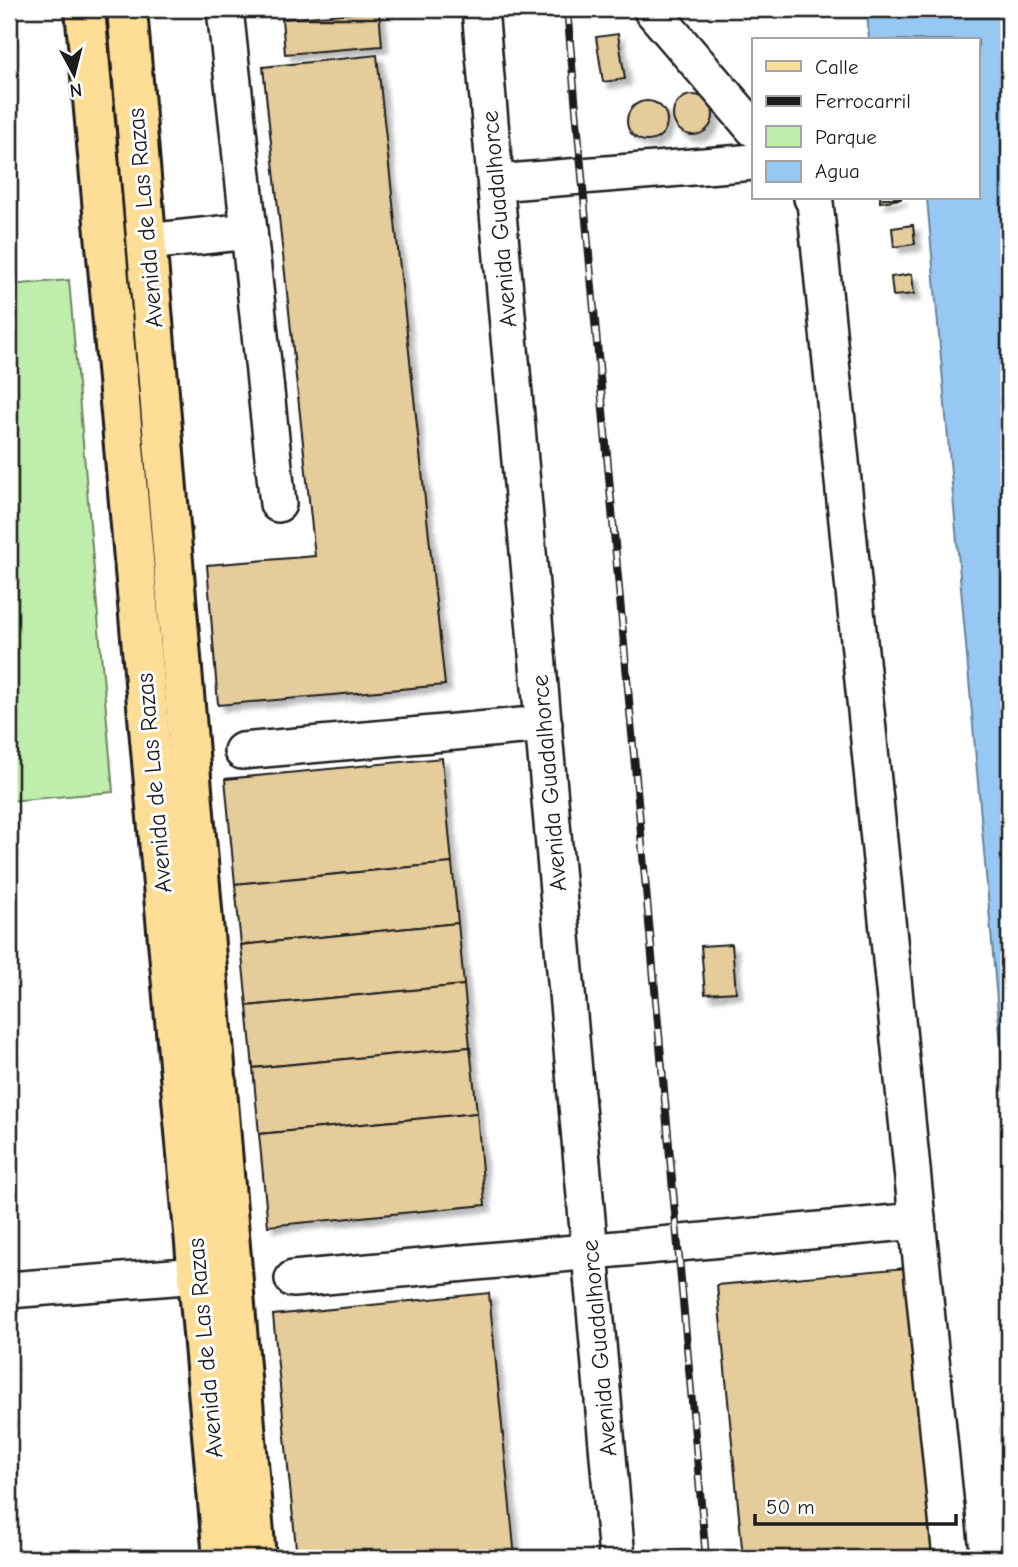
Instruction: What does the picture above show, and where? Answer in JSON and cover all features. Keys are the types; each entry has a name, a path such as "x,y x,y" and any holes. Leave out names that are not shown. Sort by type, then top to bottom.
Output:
{"main road":[{"name":"Avenida de Las Razas","path":"85,9 223,1558"},
{"name":"Avenida de Las Razas","path":"127,9 256,1558"}],"street":[{"path":"225,9 278,504"},
{"name":"Avenida Guadalhorce","path":"480,9 617,1558"},
{"path":"651,9 752,128"},
{"path":"496,183 752,162"},
{"path":"814,200 951,1558"},
{"path":"147,242 249,231"},
{"path":"242,751 544,724"},
{"path":"293,1279 917,1221"},
{"path":"9,1290 198,1275"}],"green space":[{"path":"69,280 113,792 9,801 9,285"}],"water":[{"path":"867,9 1009,9 1009,1138 927,200 979,200 979,38 869,38"}],"building":[{"path":"379,11 382,46 285,54 282,19"},
{"path":"618,34 625,79 603,82 596,37"},
{"path":"377,55 445,685 218,705 207,565 315,556 263,67"},
{"path":"693,95 707,101 713,115 707,129 693,135 679,129 673,115 679,101"},
{"path":"647,101 661,107 667,121 661,135 647,141 633,135 627,121 633,107"},
{"path":"913,225 915,244 894,247 892,228"},
{"path":"912,274 914,294 893,296 891,277"},
{"path":"442,758 452,863 235,884 225,779"},
{"path":"452,863 458,923 241,945 235,884"},
{"path":"458,923 464,985 247,1006 241,945"},
{"path":"732,944 736,992 705,994 701,946"},
{"path":"464,985 470,1047 253,1068 247,1006"},
{"path":"470,1047 477,1113 259,1134 253,1068"},
{"path":"477,1113 485,1205 268,1226 259,1134"},
{"path":"906,1268 933,1558 743,1558 717,1285"},
{"path":"489,1293 515,1558 297,1558 273,1315"}],"railway":[{"path":"567,9 706,1558"}]}
